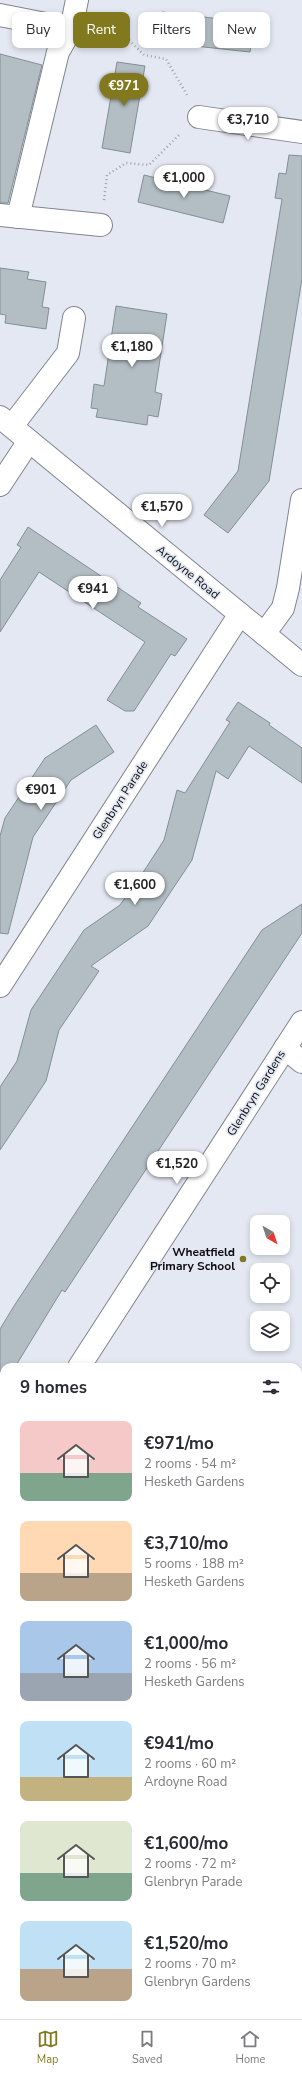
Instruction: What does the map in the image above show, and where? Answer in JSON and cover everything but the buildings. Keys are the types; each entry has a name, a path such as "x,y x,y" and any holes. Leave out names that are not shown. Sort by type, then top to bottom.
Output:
{"street":[{"path":"77,0 71,29 58,52 9,216 101,225"},
{"path":"0,15 71,29"},
{"path":"199,116 302,132"},
{"path":"6,421 68,353 74,318"},
{"name":"Ardoyne Road","path":"6,421 302,665"},
{"path":"0,485 29,440"},
{"path":"264,634 283,608 288,588 302,500"},
{"name":"Glenbryn Parade","path":"0,986 240,614"},
{"name":"Glenbryn Gardens","path":"82,1363 302,1022"},
{"path":"285,1048 302,1062"}],"path":[{"path":"71,29 94,23 120,31 144,55 166,59 199,116 149,165 126,163 107,175 101,225"}],"place":[{"name":"Wheatfield Primary School","path":"243,1259"}]}
